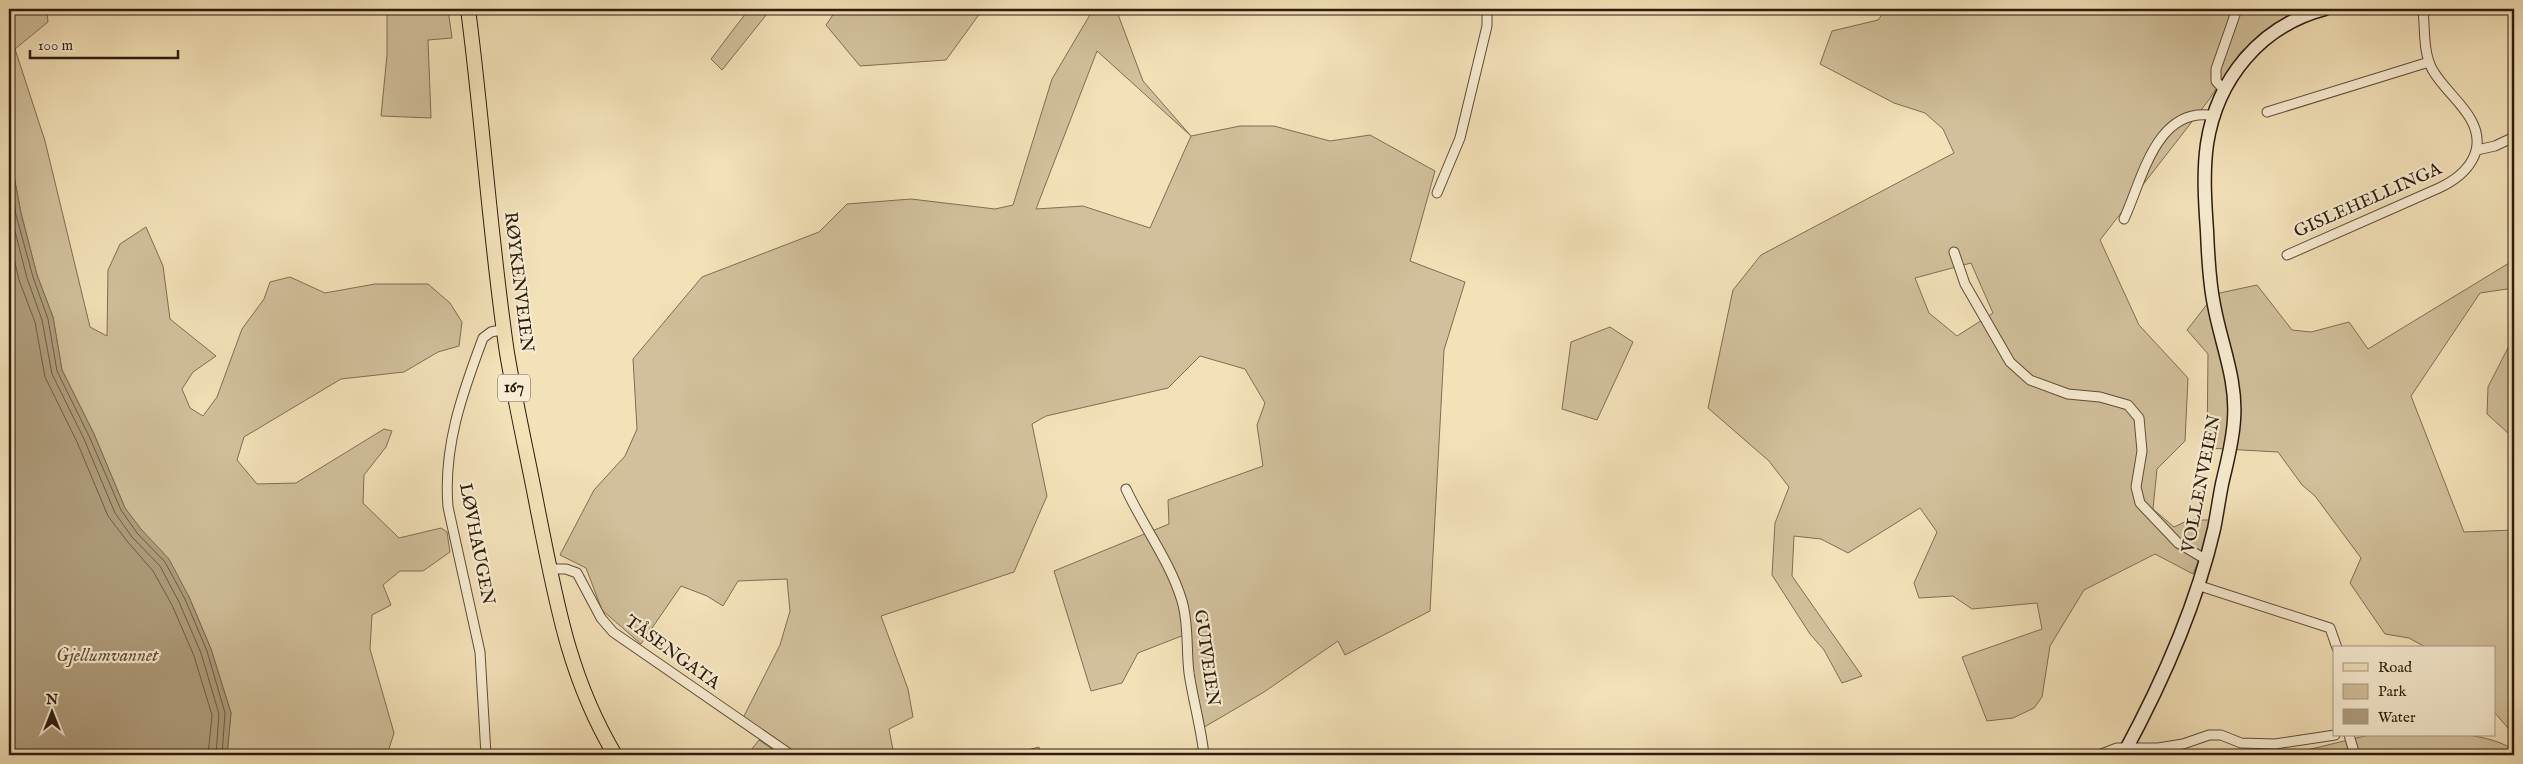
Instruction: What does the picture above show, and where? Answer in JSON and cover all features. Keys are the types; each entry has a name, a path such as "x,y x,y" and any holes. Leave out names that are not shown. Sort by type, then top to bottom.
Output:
{"main road":[{"name":"RØYKENVEIEN","path":"468,9 505,328 516,398 550,569 577,676 588,705 615,755"},
{"name":"VOLLENVEIEN","path":"2126,751 2165,668 2197,585 2205,559 2229,452 2235,409 2231,372 2213,303 2208,246 2206,162 2208,137 2224,90 2241,62 2260,41 2286,24 2324,9"}],"street":[{"path":"1437,193 1460,138 1487,26 1486,9"},
{"path":"2224,90 2216,81 2216,69 2237,9"},
{"path":"2423,9 2429,62 2435,74 2470,117 2476,134 2476,150 2495,146 2514,136"},
{"path":"2266,112 2429,62"},
{"path":"2124,219 2148,160 2166,130 2194,116 2215,116"},
{"name":"GISLEHELLINGA","path":"2287,255 2454,181 2471,165 2476,150"},
{"path":"1954,252 1965,284 2010,362 2030,380 2068,394 2100,398 2128,405 2139,418 2142,451 2136,487 2140,503 2178,543 2205,559"},
{"name":"LØVHAUGEN","path":"486,755 480,652 448,507 446,486 456,415 483,338 491,332 505,328"},
{"name":"GUIVEIEN","path":"1126,488 1138,515 1172,573 1182,601 1187,626 1189,672 1204,755"},
{"name":"TÅSENGATA","path":"550,569 566,569 577,573 601,618 613,632 791,755"},
{"path":"2197,585 2330,628 2336,646"},
{"path":"2099,755 2183,744 2209,735 2221,735 2241,743 2275,744 2333,735"},
{"path":"2349,736 2355,755"}],"green space":[{"path":"9,9 47,9 48,22 15,49 45,141 90,327 107,336 108,270 120,244 146,227 163,266 170,319 216,356 193,372 182,389 190,408 203,416 217,397 242,329 264,299 270,282 290,277 325,293 375,284 428,284 450,303 462,322 459,346 438,352 404,372 341,379 244,437 237,460 257,484 296,483 384,429 392,431 386,447 364,475 363,503 399,538 441,528 447,532 450,552 423,571 400,571 383,585 391,605 372,615 370,649 394,733 387,755 227,755 231,713 211,649 189,597 125,508 94,434 62,370 53,317 37,275 21,213 9,150"},
{"path":"387,9 448,9 452,38 428,40 431,118 381,116 387,55"},
{"path":"749,9 771,9 722,70 711,59"},
{"path":"837,9 983,9 946,60 860,66 826,25"},
{"path":"1086,9 1116,9 1143,81 1191,136 1240,126 1274,126 1330,141 1370,135 1435,171 1410,261 1465,282 1444,350 1430,611 1345,655 1338,641 1264,692 1201,729 1184,635 1138,653 1122,683 1091,691 1054,571 1169,524 1168,500 1263,466 1257,425 1265,403 1245,369 1200,356 1168,388 1046,416 1032,424 1047,496 1014,572 881,616 908,689 913,717 889,729 894,755 788,755 740,724 780,645 790,611 787,579 738,581 723,606 707,596 681,586 641,644 602,610 586,568 560,555 594,490 625,456 637,429 633,359 702,277 819,232 847,204 911,199 995,209 1013,205 1052,79 1091,13","holes":["1097,51 1191,136 1150,228 1083,206 1036,209"]},
{"path":"1886,9 2310,9 2289,14 2241,52 2208,101 2100,240 2139,325 2188,378 2185,441 2157,469 2153,509 2174,527 2189,520 2210,520 2205,545 2193,574 2155,554 2084,590 2050,646 2042,697 2034,708 2013,718 1987,721 1962,657 2042,629 2037,603 1972,609 1953,596 1919,598 1914,583 1937,532 1920,508 1848,553 1821,539 1794,536 1792,576 1862,676 1842,683 1824,650 1810,634 1772,575 1775,523 1789,487 1769,461 1708,408 1733,290 1761,255 1954,153 1943,129 1925,113 1894,103 1820,64 1832,31 1878,20","holes":["1971,263 1993,313 1957,336 1929,313 1915,278"]},
{"path":"2514,260 2514,288 2480,293 2411,396 2464,532 2514,530 2514,735 2496,714 2496,646 2423,646 2409,638 2385,634 2350,583 2361,558 2315,496 2302,485 2278,452 2207,448 2208,354 2187,330 2215,294 2257,285 2292,330 2311,332 2349,322 2368,349"},
{"path":"1610,327 1633,342 1597,420 1562,409 1571,342"},
{"path":"2514,336 2514,433 2508,433 2487,414 2488,387"},
{"path":"2365,736 2469,736 2499,742 2514,750 2514,755 2286,755"},
{"path":"759,740 781,755 747,755"},
{"path":"1039,747 1040,755 1008,755"}],"water":[{"name":"Gjellumvannet","path":"9,150 21,213 37,275 53,317 62,370 94,434 125,508 141,529 169,559 189,597 211,649 231,713 227,755 9,755"}]}
